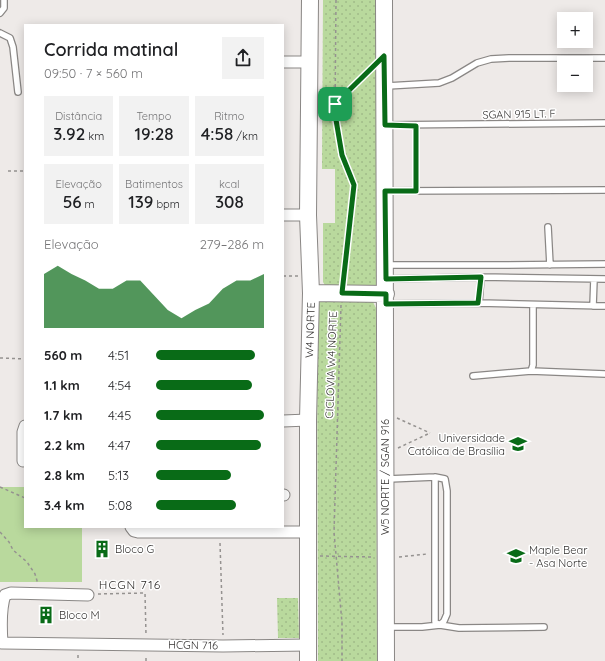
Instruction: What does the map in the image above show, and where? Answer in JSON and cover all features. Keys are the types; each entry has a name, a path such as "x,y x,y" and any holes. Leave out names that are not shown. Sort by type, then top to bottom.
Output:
{"main road":[{"name":"W4 NORTE","path":"308,661 308,420 311,293 308,215 310,0"},
{"name":"W5 NORTE / SGAN 916","path":"384,0 386,661"},
{"path":"311,293 342,293 386,286"}],"street":[{"path":"284,62 310,62"},
{"path":"284,215 308,215"},
{"path":"284,421 308,420"},
{"path":"23,461 24,429"},
{"path":"132,528 134,531 138,532 308,532"},
{"name":"HCGN 716","path":"48,593 10,593 5,595 3,600 1,627 2,643 223,646 308,645"},
{"path":"48,593 88,595"}],"lane":[{"path":"0,13 4,8 4,0"},
{"path":"0,33 10,38 18,92"},
{"path":"384,86 439,83 452,78 477,63 491,60 509,58 605,58"},
{"name":"SGAN 915 LT. F","path":"385,125 416,126 605,123"},
{"path":"416,126 416,191"},
{"path":"385,191 605,190"},
{"path":"548,227 550,264"},
{"path":"386,286 550,264 605,264"},
{"path":"386,286 481,277 605,279"},
{"path":"478,303 481,277"},
{"path":"593,306 594,279"},
{"path":"386,286 478,303 605,306"},
{"path":"531,371 534,365 533,305"},
{"path":"474,376 531,371 605,374"},
{"path":"385,479 435,477 445,479 447,491 447,614 444,621 440,625"},
{"path":"435,477 435,622 440,625"},
{"path":"386,627 422,627 440,625 454,628 544,627"}],"path":[{"name":"CICLOVIA W4 NORTE","path":"336,0 335,114 342,155 354,185 342,293 334,532 342,623 342,661"},
{"path":"310,120 335,104 384,56"},
{"path":"8,171 24,171"},
{"path":"0,358 24,359"},
{"path":"385,413 430,433 385,455"},
{"path":"0,487 24,498"},
{"path":"0,532 9,542 13,550 28,562 35,574 37,583 48,593"},
{"path":"220,532 223,646"},
{"path":"396,557 435,554"},
{"path":"308,555 373,557"},
{"path":"88,595 145,593 146,661"}],"green space":[{"path":"323,0 380,0 378,285 373,289 326,287 323,282 323,223 335,223 335,169 322,169"},
{"path":"325,299 373,302 376,308 377,661 318,661 317,312 320,301"},
{"path":"0,487 24,487 24,528 82,528 82,582 0,582"},
{"path":"277,598 298,598 299,638 278,638"}],"place":[{"name":"Universidade Católica de Brasília","path":"518,444"},
{"name":"Bloco G","path":"102,549"},
{"name":"Maple Bear - Asa Norte","path":"516,556"},
{"name":"Bloco M","path":"46,615"}],"district":[{"name":"HCGN 716","path":"130,585"}],"route":[{"path":"384,56 385,125 416,126 416,191 385,191 386,279 481,277 478,303 386,304 386,294 342,293 354,185 342,155 335,114 335,104 384,56"}]}
